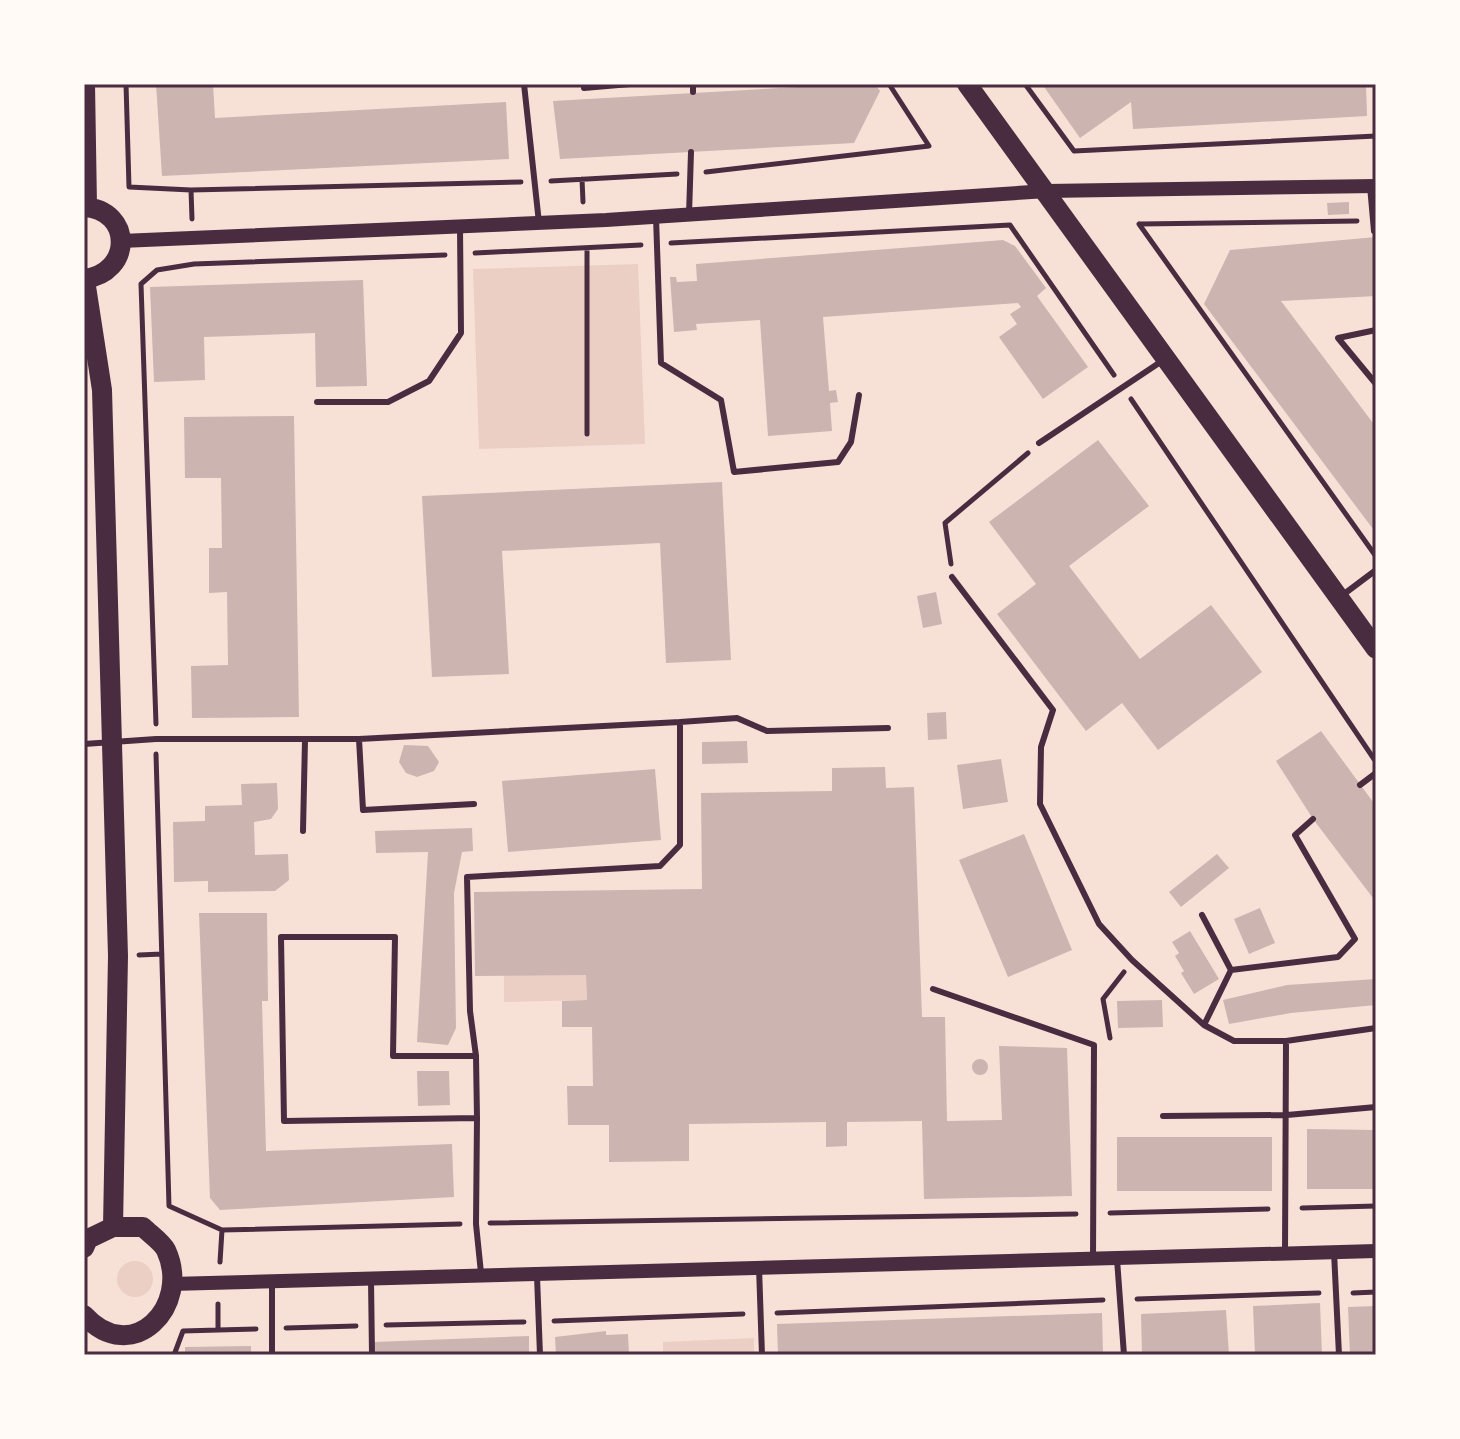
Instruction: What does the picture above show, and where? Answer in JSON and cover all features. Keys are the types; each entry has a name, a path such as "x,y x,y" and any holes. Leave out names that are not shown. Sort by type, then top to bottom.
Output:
{"main road":[{"path":"85,84 86,207 107,214 119,231 121,241 120,253 107,272 84,280 102,390 118,956 113,1227"},
{"path":"967,84 1376,649"},
{"path":"84,1248 88,1239 113,1227 143,1227 166,1249 171,1284 165,1310 127,1346 96,1328 84,1315"}],"street":[{"path":"121,241 656,217 1047,191 1373,186"},
{"path":"171,1284 219,1280 1376,1251"}],"lane":[{"path":"524,84 539,223"},
{"path":"584,88 630,84"},
{"path":"689,215 691,152"},
{"path":"1373,186 1374,231"},
{"path":"656,217 661,363 721,400 734,472 838,462 851,442 859,395"},
{"path":"317,402 388,402 429,381 461,333 460,227"},
{"path":"1376,330 1338,338 1376,384"},
{"path":"1039,443 1165,359"},
{"path":"1338,598 1376,570"},
{"path":"952,577 1053,710 1041,747 1040,804 1099,924 1132,960 1204,1025 1234,1041 1286,1041 1376,1028"},
{"path":"84,744 156,739 359,739 737,718 767,731 888,728"},
{"path":"481,1273 476,1224 476,1056 470,1011 467,877 660,866 680,845 680,722"},
{"path":"359,739 363,810 474,804"},
{"path":"303,831 305,740"},
{"path":"1360,785 1376,773"},
{"path":"1231,970 1338,957 1355,939 1295,835 1313,819"},
{"path":"1202,915 1231,970"},
{"path":"476,1056 393,1056 395,937 281,937 284,1121 477,1118"},
{"path":"1204,1025 1231,970"},
{"path":"933,989 1094,1045 1093,1260"},
{"path":"1285,1252 1286,1041"},
{"path":"1163,1116 1287,1115 1376,1107"},
{"path":"1334,1252 1339,1355"},
{"path":"1117,1259 1124,1355"},
{"path":"759,1267 762,1355"},
{"path":"537,1272 540,1355"},
{"path":"371,1276 372,1355"},
{"path":"272,1279 272,1355"}],"path":[{"path":"126,84 129,187"},
{"path":"889,84 929,146"},
{"path":"1025,84 1074,151 1376,136"},
{"path":"1374,221 1139,224 1376,556"},
{"path":"1376,761 1010,225 587,249 194,264 157,270 141,284 169,1206 222,1230 1376,1206"},
{"path":"587,249 587,434"},
{"path":"952,577 945,523 1039,443"},
{"path":"1110,1031 1103,999 1132,960"},
{"path":"218,1330 222,1230"},
{"path":"174,1355 183,1331 539,1322 1376,1292"}],"shaded area":[{"path":"638,264 645,444 479,449 473,269"},
{"path":"504,975 586,975 587,1000 504,1002"},
{"path":"135,1261 148,1266 153,1279 148,1292 135,1297 122,1292 117,1279 122,1266"},
{"path":"754,1338 754,1355 663,1355 663,1342"}],"building":[{"path":"156,84 213,84 215,118 506,102 509,159 162,176"},
{"path":"801,84 875,84 880,91 854,143 560,159 553,101 799,87"},
{"path":"1042,84 1366,84 1367,116 1133,129 1131,102 1080,138"},
{"path":"1349,202 1349,214 1328,215 1327,203"},
{"path":"1376,237 1376,296 1281,301 1376,427 1376,533 1204,304 1230,250"},
{"path":"1003,240 1015,246 1046,288 1037,296 1088,367 1043,399 999,337 1017,324 1010,314 1021,307 1018,303 823,317 829,391 836,390 838,402 830,403 832,431 768,436 760,320 696,324 697,330 674,332 670,277 676,277 677,282 697,281 696,264"},
{"path":"363,280 367,386 316,387 315,333 204,337 205,380 154,382 150,287"},
{"path":"294,416 299,717 192,718 191,666 228,665 227,592 209,593 209,548 222,548 221,478 185,478 184,417"},
{"path":"1098,440 1149,506 1069,566 1140,659 1211,605 1262,672 1158,750 1122,703 1086,731 997,614 1036,584 989,522"},
{"path":"722,482 731,660 666,663 660,543 502,551 509,674 432,677 422,496"},
{"path":"936,592 942,624 923,628 917,596"},
{"path":"946,712 947,739 928,740 927,713"},
{"path":"1321,731 1376,806 1376,902 1313,819 1276,761"},
{"path":"747,741 748,763 702,764 702,742"},
{"path":"404,745 428,746 439,762 434,771 417,777 406,773 399,762"},
{"path":"1001,759 1008,802 963,809 957,765"},
{"path":"885,767 886,788 914,787 922,1017 945,1017 947,1121 1002,1120 999,1046 1067,1048 1072,1196 924,1199 922,1121 847,1122 847,1146 826,1147 826,1122 689,1124 689,1161 609,1162 609,1125 568,1125 567,1086 593,1086 592,1027 562,1027 562,1001 587,1000 586,975 475,976 474,892 702,889 701,793 832,791 832,768"},
{"path":"655,769 661,840 508,852 502,781"},
{"path":"277,783 278,809 271,819 254,822 255,855 288,854 289,880 275,891 208,892 208,881 174,882 173,822 205,821 205,806 242,805 241,784"},
{"path":"472,828 473,851 462,852 454,893 456,1028 448,1045 417,1042 428,852 376,853 375,831"},
{"path":"1024,834 1072,950 1008,977 959,860"},
{"path":"1217,854 1229,868 1181,907 1169,892"},
{"path":"1260,908 1275,943 1249,954 1234,919"},
{"path":"199,913 267,913 268,1001 262,1001 266,1151 452,1144 454,1197 220,1210 210,1198"},
{"path":"1190,931 1219,979 1194,994 1181,973 1184,971 1175,956 1179,953 1172,942"},
{"path":"1376,979 1376,1005 1291,1013 1229,1024 1223,1000 1287,985"},
{"path":"1162,1000 1163,1027 1118,1028 1117,1001"},
{"path":"977,1059 983,1059 988,1067 986,1073 977,1075 972,1070 972,1064"},
{"path":"417,1071 449,1071 450,1105 418,1106"},
{"path":"1307,1129 1376,1130 1376,1189 1307,1189"},
{"path":"1117,1137 1272,1137 1272,1191 1117,1191"},
{"path":"1320,1303 1322,1355 1255,1355 1253,1306"},
{"path":"1376,1306 1376,1355 1350,1355 1348,1307"},
{"path":"1226,1310 1229,1355 1142,1355 1141,1314"},
{"path":"1102,1313 1103,1355 778,1355 777,1324"},
{"path":"606,1331 606,1335 628,1334 629,1355 556,1355 555,1337"},
{"path":"529,1336 529,1355 375,1355 374,1342"},
{"path":"251,1346 251,1355 185,1355 185,1347"}]}
